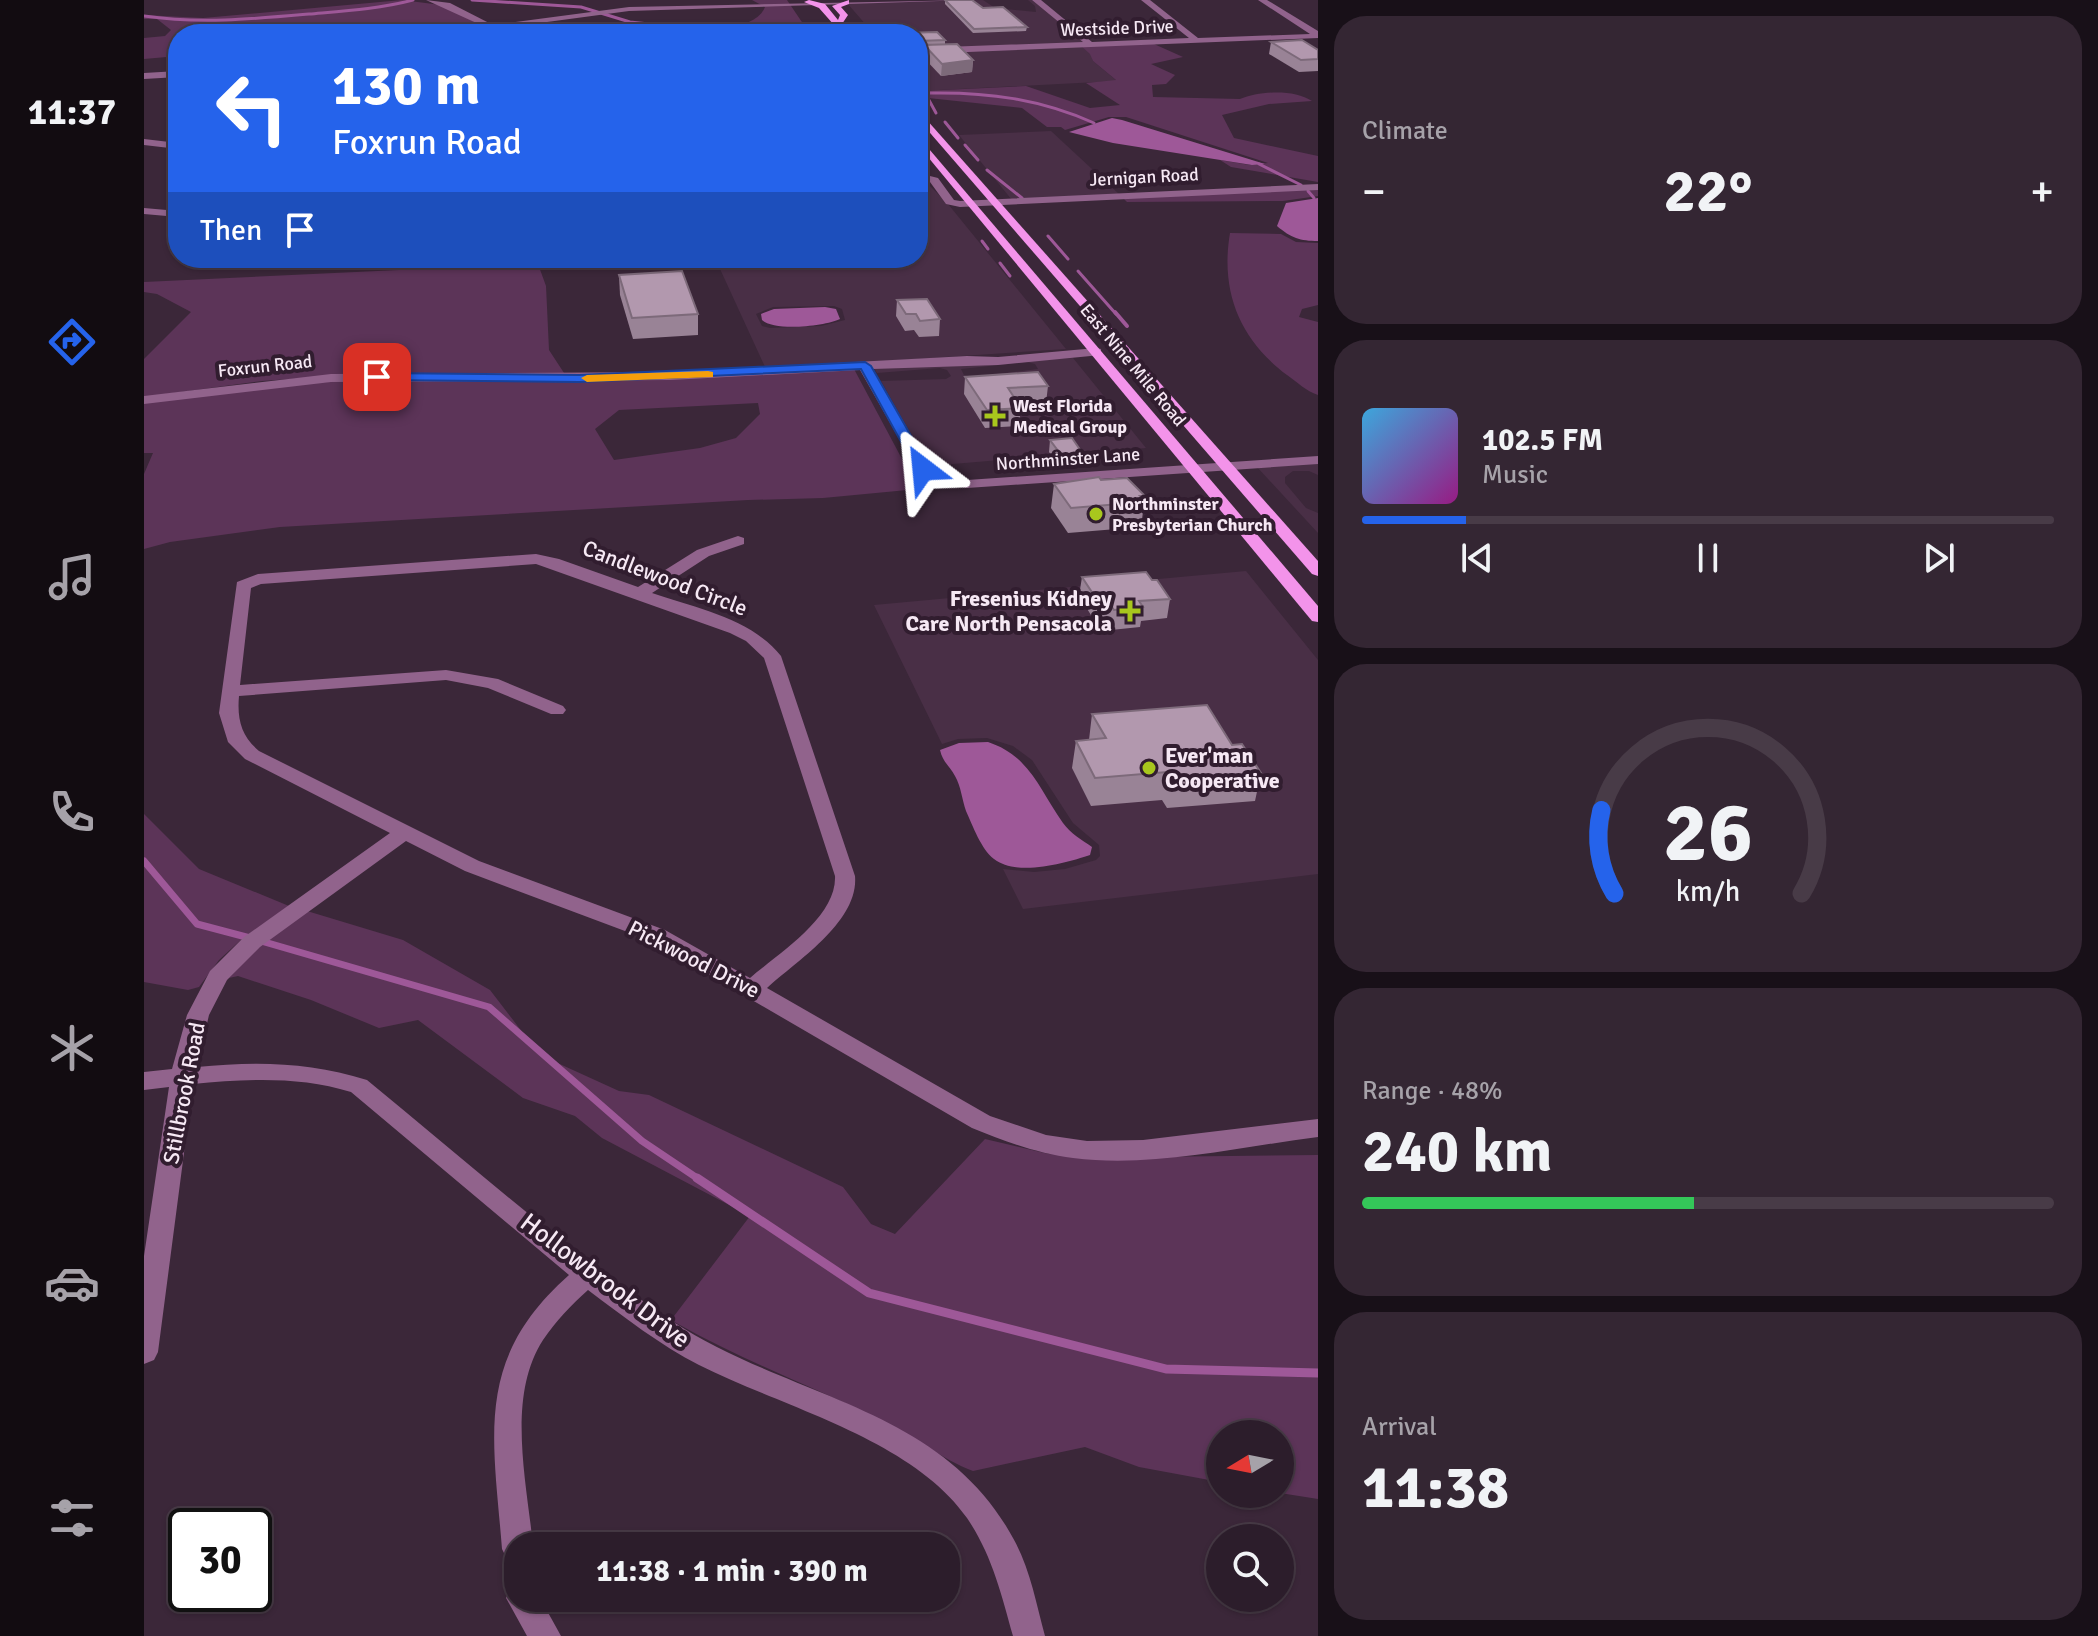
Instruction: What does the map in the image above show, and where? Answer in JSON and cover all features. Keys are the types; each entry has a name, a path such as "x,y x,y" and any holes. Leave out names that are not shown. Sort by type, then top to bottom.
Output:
{"main road":[{"path":"804,1 824,24"},
{"path":"804,1 822,6 839,24"},
{"path":"824,1 841,22 844,15 836,6 846,2"},
{"name":"East Nine Mile Road","path":"928,125 1318,571"},
{"path":"928,143 974,196 996,203"},
{"name":"East Nine Mile Road","path":"928,150 1318,617"},
{"path":"1013,202 1011,206 1014,211 1046,246 1046,261 1104,336 1105,343 1096,352 1130,366 1187,433 1206,443"}],"street":[{"path":"430,0 485,24"},
{"path":"516,24 619,10 804,1 967,0"},
{"path":"1036,0 1091,45"},
{"path":"1145,0 1197,41"},
{"path":"1262,0 1318,36"},
{"path":"538,20 546,24"},
{"name":"Westside Drive","path":"928,51 1318,36"},
{"path":"144,76 168,75"},
{"path":"144,142 168,145"},
{"path":"928,174 940,165"},
{"path":"928,182 935,184 950,202 972,204"},
{"name":"Jernigan Road","path":"972,204 1318,187"},
{"path":"144,211 168,213"},
{"name":"Foxrun Road","path":"144,400 331,378 579,379 998,361 1096,352"},
{"name":"Northminster Lane","path":"865,366 923,469 938,478 967,484 1318,460"},
{"path":"640,593 703,553 738,541"},
{"name":"Candlewood Circle","path":"248,582 517,559 553,562 744,633 764,645 772,656 845,876 846,891 833,917 753,988"},
{"name":"Pickwood Drive","path":"248,582 243,586 228,713 230,728 240,746 403,833 487,872 657,935 981,1122 1014,1135 1053,1146 1121,1150 1318,1128"},
{"path":"233,691 446,675 492,683 557,710"},
{"name":"Stillbrook Road","path":"144,1352 182,1077 198,1015 209,989 229,963 252,942 403,833"},
{"name":"Hollowbrook Drive","path":"144,1081 294,1071 335,1077 359,1086 588,1274 667,1333 722,1363 816,1402 932,1463 960,1487 984,1515 1004,1550 1029,1636"},
{"path":"517,1532 508,1400 512,1373 524,1341 539,1318 560,1295 588,1274"},
{"path":"530,1612 545,1636"}],"shaded area":[{"path":"402,0 441,5 479,24 168,24 168,28 157,19 144,19 144,15 203,18"},
{"path":"752,0 787,0 803,24 743,24 759,15 765,7"},
{"path":"983,0 995,8 1036,12 1035,6 1028,0 1032,0 1086,44 928,50 928,24 865,24 847,3"},
{"path":"168,33 168,57 144,59 144,38"},
{"path":"1154,44 1183,57 1151,64 1175,75 1166,84 1152,85 1153,97 1240,99 1277,92 1296,94 1312,101 1269,104 1222,115 1234,138 1318,156 1318,182 1231,167 1220,160 1250,165 1268,163 1126,117 1109,117 1065,130 1047,127 1022,108 928,98 928,91 1026,86 1090,108 1120,105 1086,83 1116,80 1081,46"},
{"path":"1081,46 1117,81 928,91 928,52"},
{"path":"1112,118 1265,164 1252,165 1113,143 1069,132"},
{"path":"1051,131 1120,195 1012,200 959,135"},
{"path":"928,185 948,204 1066,349 766,369 720,268 928,268","holes":["834,306 842,309 845,320 821,326 770,328 762,326 756,314 773,307"]},
{"path":"1318,189 1318,196 1283,201 1127,202 1123,198"},
{"path":"1318,198 1318,241 1296,238 1277,226 1286,203"},
{"path":"1230,233 1281,234 1296,242 1318,243 1318,305 1302,309 1299,317 1318,322 1318,395 1271,361 1246,330 1231,295 1228,275"},
{"path":"539,268 546,286 549,350 566,376 332,376 262,381 144,397 144,359 191,312 157,294 144,292 144,282 420,269"},
{"path":"774,309 836,309 840,319 812,326 788,327 768,324 762,320 761,314"},
{"path":"1073,358 1146,448 929,466 881,381 946,379 951,376 947,370 940,368 877,373 874,368","holes":["1027,362 1035,364 1038,369 971,377 964,375 961,369"]},
{"path":"854,369 918,489 823,498 280,527 170,542 144,549 144,474 153,453 144,453 144,403 263,386 376,379 579,381","holes":["758,403 760,414 736,438 700,448 614,460 595,429 619,410"]},
{"path":"1318,463 1318,475 1309,471 1293,471 1285,477 1285,483 1306,508 1318,513 1318,533 1257,467"},
{"path":"1246,571 1318,660 1318,874 1023,909 1003,869 1034,872 1065,869 1096,860 1100,856 1099,845 1073,823 1032,760 1013,746 987,738 958,739 942,744 874,605"},
{"path":"988,742 1002,748 1024,765 1066,827 1092,847 1090,855 1055,865 1028,868 1004,864 989,855 966,811 957,780 940,750 959,743"},
{"path":"144,814 199,869 289,906 243,938 219,960 199,987 188,990 144,982"},
{"path":"307,911 403,940 490,990 540,1055 619,1091 649,1095 843,1187 871,1224 895,1234 985,1139 1049,1154 1144,1157 1318,1155 1318,1499 1294,1495 1294,1420 1206,1420 1206,1479 1139,1467 1085,1447 973,1471 877,1418 671,1320 750,1216 602,1138 575,1116 523,1098 418,1020 379,1028 311,1000 238,976 229,978 261,944"}],"building":[{"path":"945,0 972,0 983,8 1003,7 1027,27 974,29"},
{"path":"928,32 937,32 945,40 928,41"},
{"path":"1302,40 1318,50 1318,59 1301,60 1271,42"},
{"path":"957,44 973,60 942,64 928,49 928,45"},
{"path":"682,271 698,314 632,318 619,275"},
{"path":"927,299 940,319 920,321 916,314 906,314 897,300"},
{"path":"1038,372 1048,386 1008,388 1021,408 987,410 965,377"},
{"path":"1072,438 1083,454 1062,456 1050,440"},
{"path":"1099,477 1101,480 1127,478 1145,496 1140,496 1145,502 1071,508 1054,484"},
{"path":"1146,572 1152,580 1157,580 1170,599 1139,601 1143,607 1114,610 1109,603 1099,603 1082,577"},
{"path":"1207,705 1232,745 1242,744 1261,773 1172,781 1167,772 1095,778 1076,741 1106,738 1092,714"}],"waterway":[{"path":"144,16 186,20 247,19 361,9 413,0"},
{"path":"472,0 581,7 630,22 649,24"},
{"path":"930,93 1014,99 1054,108 1094,123"},
{"path":"928,98 936,113"},
{"path":"945,122 958,138"},
{"path":"965,145 978,160"},
{"path":"1259,164 1301,185"},
{"path":"987,170 1022,198"},
{"path":"1308,191 1314,198"},
{"path":"1048,236 1068,259"},
{"path":"982,241 988,249"},
{"path":"1000,263 1010,276"},
{"path":"1078,271 1116,314"},
{"path":"1115,312 1127,326"},
{"path":"144,861 197,924 250,938"},
{"path":"261,941 489,1007 642,1141 700,1180"},
{"path":"697,1178 869,1293 1166,1369 1318,1373"}],"slow traffic":[{"path":"587,378 708,375"}],"place":[{"name":"West Florida Medical Group","path":"995,416"},
{"name":"Northminster Presbyterian Church","path":"1096,514"},
{"name":"Fresenius Kidney Care North Pensacola","path":"1130,611"},
{"name":"Ever'man Cooperative","path":"1149,768"}],"route":[{"path":"377,377 579,379 865,366 923,469"}]}
